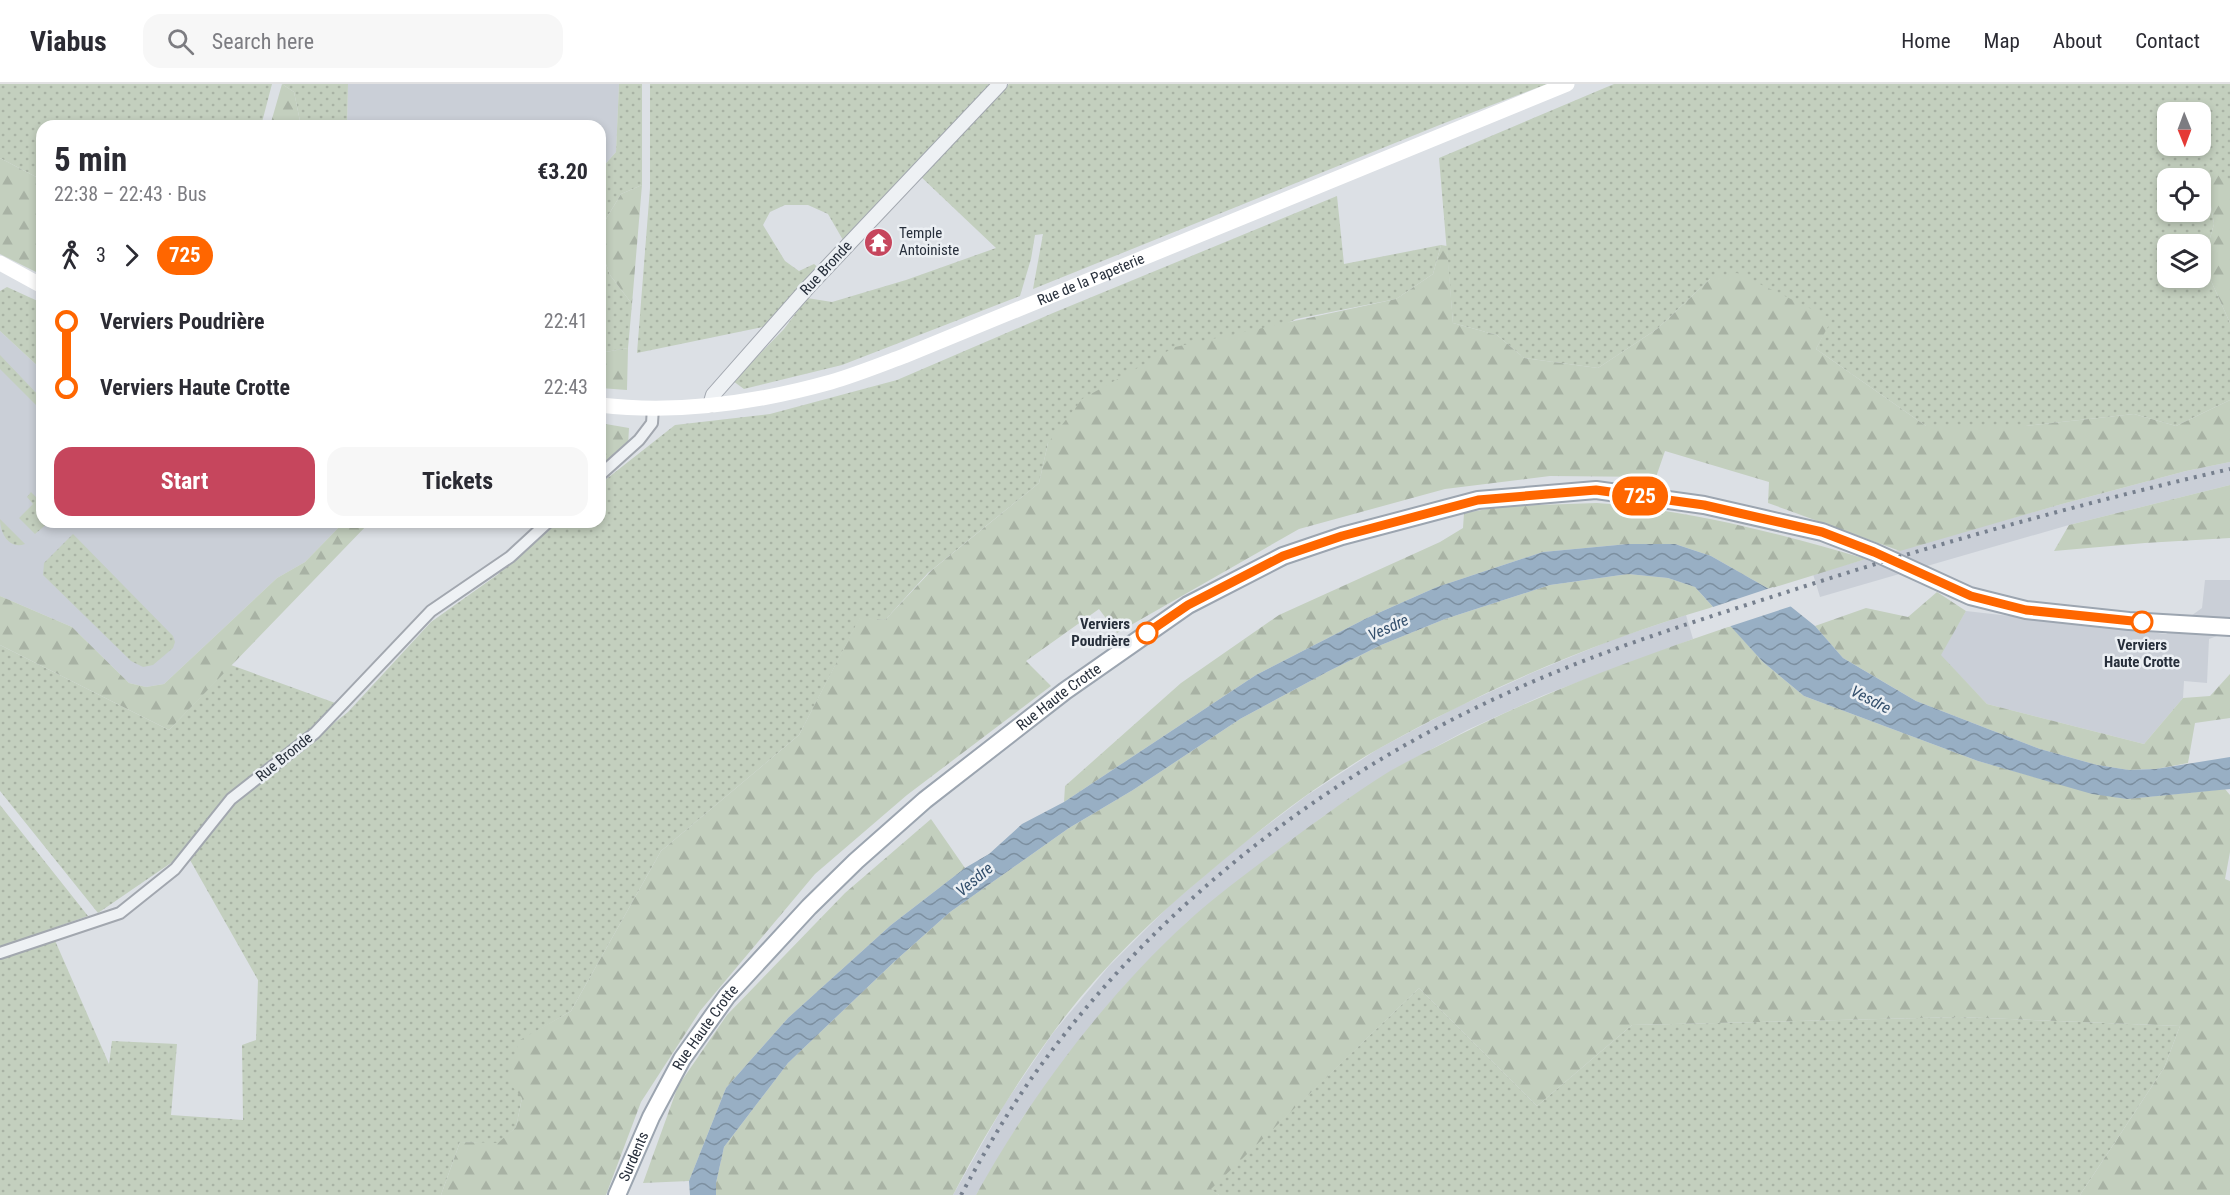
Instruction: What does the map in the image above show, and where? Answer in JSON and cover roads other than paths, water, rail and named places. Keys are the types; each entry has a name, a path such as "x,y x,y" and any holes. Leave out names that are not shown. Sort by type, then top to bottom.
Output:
{"main road":[{"name":"Rue de la Papeterie","path":"606,405 653,408 710,405 758,399 833,381 904,356 1567,84"},
{"path":"0,264 36,283"},
{"name":"Rue Haute Crotte","path":"651,1117 682,1059 727,996 809,907 856,861 925,800 1065,691 1188,605 1283,556 1342,536 1478,500 1596,490 1704,505 1822,532 1874,552 1971,596 2026,610 2129,621 2230,627"},
{"name":"Surdents","path":"617,1195 651,1117"}],"street":[{"name":"Rue Bronde","path":"710,405 713,394 803,293 1000,84"},
{"path":"606,470 639,440 652,423 653,408"},
{"name":"Rue Bronde","path":"0,952 120,913 175,869 231,799 315,733 431,611 510,557 541,528"}],"water":[{"name":"Vesdre","path":"1628,544 1675,544 1711,556 1769,589 1815,626 1843,658 1916,701 2040,749 2097,765 2129,770 2156,769 2230,757 2230,789 2127,799 2092,794 1978,761 1804,696 1763,662 1695,587 1668,578 1628,574 1550,585 1445,619 1381,645 1240,719 1133,790 1069,828 950,912 788,1063 724,1147 716,1183 716,1195 690,1195 689,1181 726,1088 788,1018 891,925 965,868 989,854 1022,824 1064,802 1256,675 1367,618 1437,587 1543,552"}],"railway":[{"path":"961,1195 997,1132 1036,1072 1086,1008 1140,948 1199,892 1261,841 1326,794 1395,751 1466,713 1539,679 1664,632 1954,541 2064,510 2230,469"}],"place":[{"name":"Temple Antoiniste","path":"878,242"},
{"name":"Verviers Haute Crotte","path":"2142,622"},
{"name":"Verviers Poudrière","path":"1147,633"}]}
